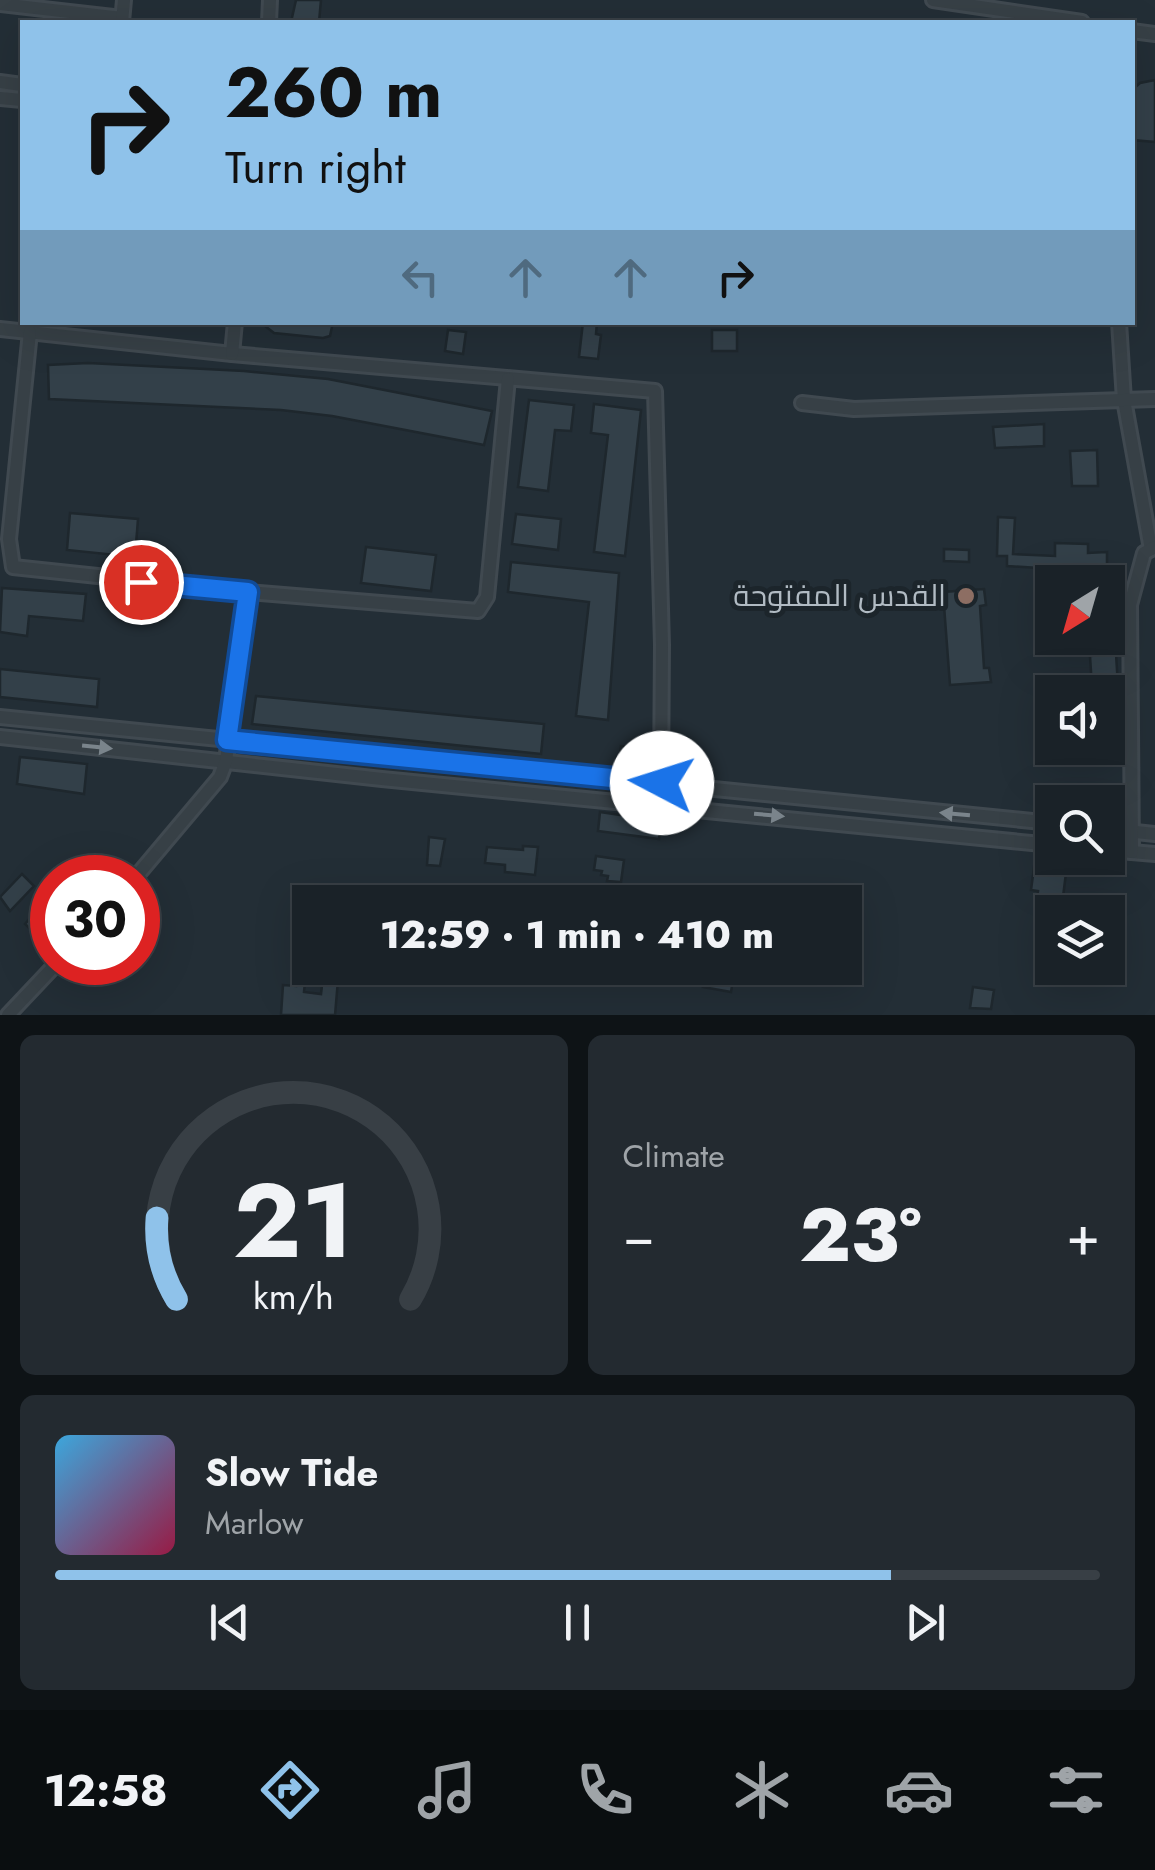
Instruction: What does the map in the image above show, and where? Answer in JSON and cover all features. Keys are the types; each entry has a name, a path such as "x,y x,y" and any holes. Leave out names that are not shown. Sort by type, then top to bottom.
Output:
{"street":[{"path":"0,4 122,20 124,0"},
{"path":"933,0 1068,20"},
{"path":"1055,18 1058,0"},
{"path":"232,354 236,325"},
{"path":"1119,325 1124,400 1153,548 1144,553 1130,605 1132,852"},
{"path":"0,329 232,354 655,391 662,783"},
{"path":"30,332 9,539 13,566 248,592 478,611 487,597 508,378"},
{"path":"802,403 854,409 1155,399"},
{"path":"155,855 206,798 226,760 248,592"},
{"path":"0,717 1035,822"},
{"path":"0,737 1035,843"},
{"path":"1125,830 1155,834"},
{"path":"1125,851 1155,854"},
{"path":"8,1015 36,985"}],"building":[{"path":"296,0 321,0 319,20 291,20"},
{"path":"1155,80 1155,142 1135,140 1135,87"},
{"path":"264,325 332,325 330,336 323,338 274,333"},
{"path":"583,325 597,325 596,334 601,335 598,359 579,357"},
{"path":"448,330 466,332 463,354 445,351"},
{"path":"712,330 737,330 737,351 712,351"},
{"path":"88,363 328,379 492,411 484,445 281,410 49,399 48,365"},
{"path":"529,400 574,405 571,431 555,430 548,491 518,487"},
{"path":"594,404 641,410 625,556 594,552 608,435 591,433"},
{"path":"1044,424 1044,446 995,448 993,427"},
{"path":"1097,450 1098,486 1072,486 1070,451"},
{"path":"70,513 138,519 135,557 67,550"},
{"path":"516,514 561,519 558,550 512,544"},
{"path":"998,517 1015,518 1013,554 1055,556 1055,543 1088,544 1088,553 1107,552 1107,565 1007,566 1007,556 997,556"},
{"path":"366,547 436,555 431,591 361,583"},
{"path":"944,549 969,550 969,562 944,561"},
{"path":"511,562 619,573 608,720 576,716 589,602 508,592"},
{"path":"2,588 86,594 83,621 29,616 27,636 0,632"},
{"path":"984,589 986,605 980,606 984,668 989,668 991,682 950,685 943,592"},
{"path":"1116,655 1117,675 1091,675 1090,656"},
{"path":"0,669 99,679 97,707 0,697"},
{"path":"256,696 544,724 541,754 252,724"},
{"path":"632,740 644,741 642,759 620,756 621,746 632,747"},
{"path":"20,757 87,764 84,794 17,784"},
{"path":"600,812 661,821 659,839 598,831"},
{"path":"429,837 445,839 440,866 427,865"},
{"path":"523,846 538,847 535,875 505,872 505,865 485,863 487,847 523,850"},
{"path":"596,856 624,860 621,882 607,881 608,876 594,870"},
{"path":"1035,860 1035,875 1066,875 1063,895 1037,895 1038,891 1031,890"},
{"path":"22,874 30,882 30,890 10,911 0,897"},
{"path":"283,985 305,985 304,992 321,994 322,985 338,985 335,1015 281,1015"},
{"path":"703,985 732,985 731,992"},
{"path":"973,987 994,990 991,1009 970,1008"}],"place":[{"name":"القدس المفتوحة","path":"966,596"}],"route":[{"path":"141,582 248,592 227,740 662,783"}]}
